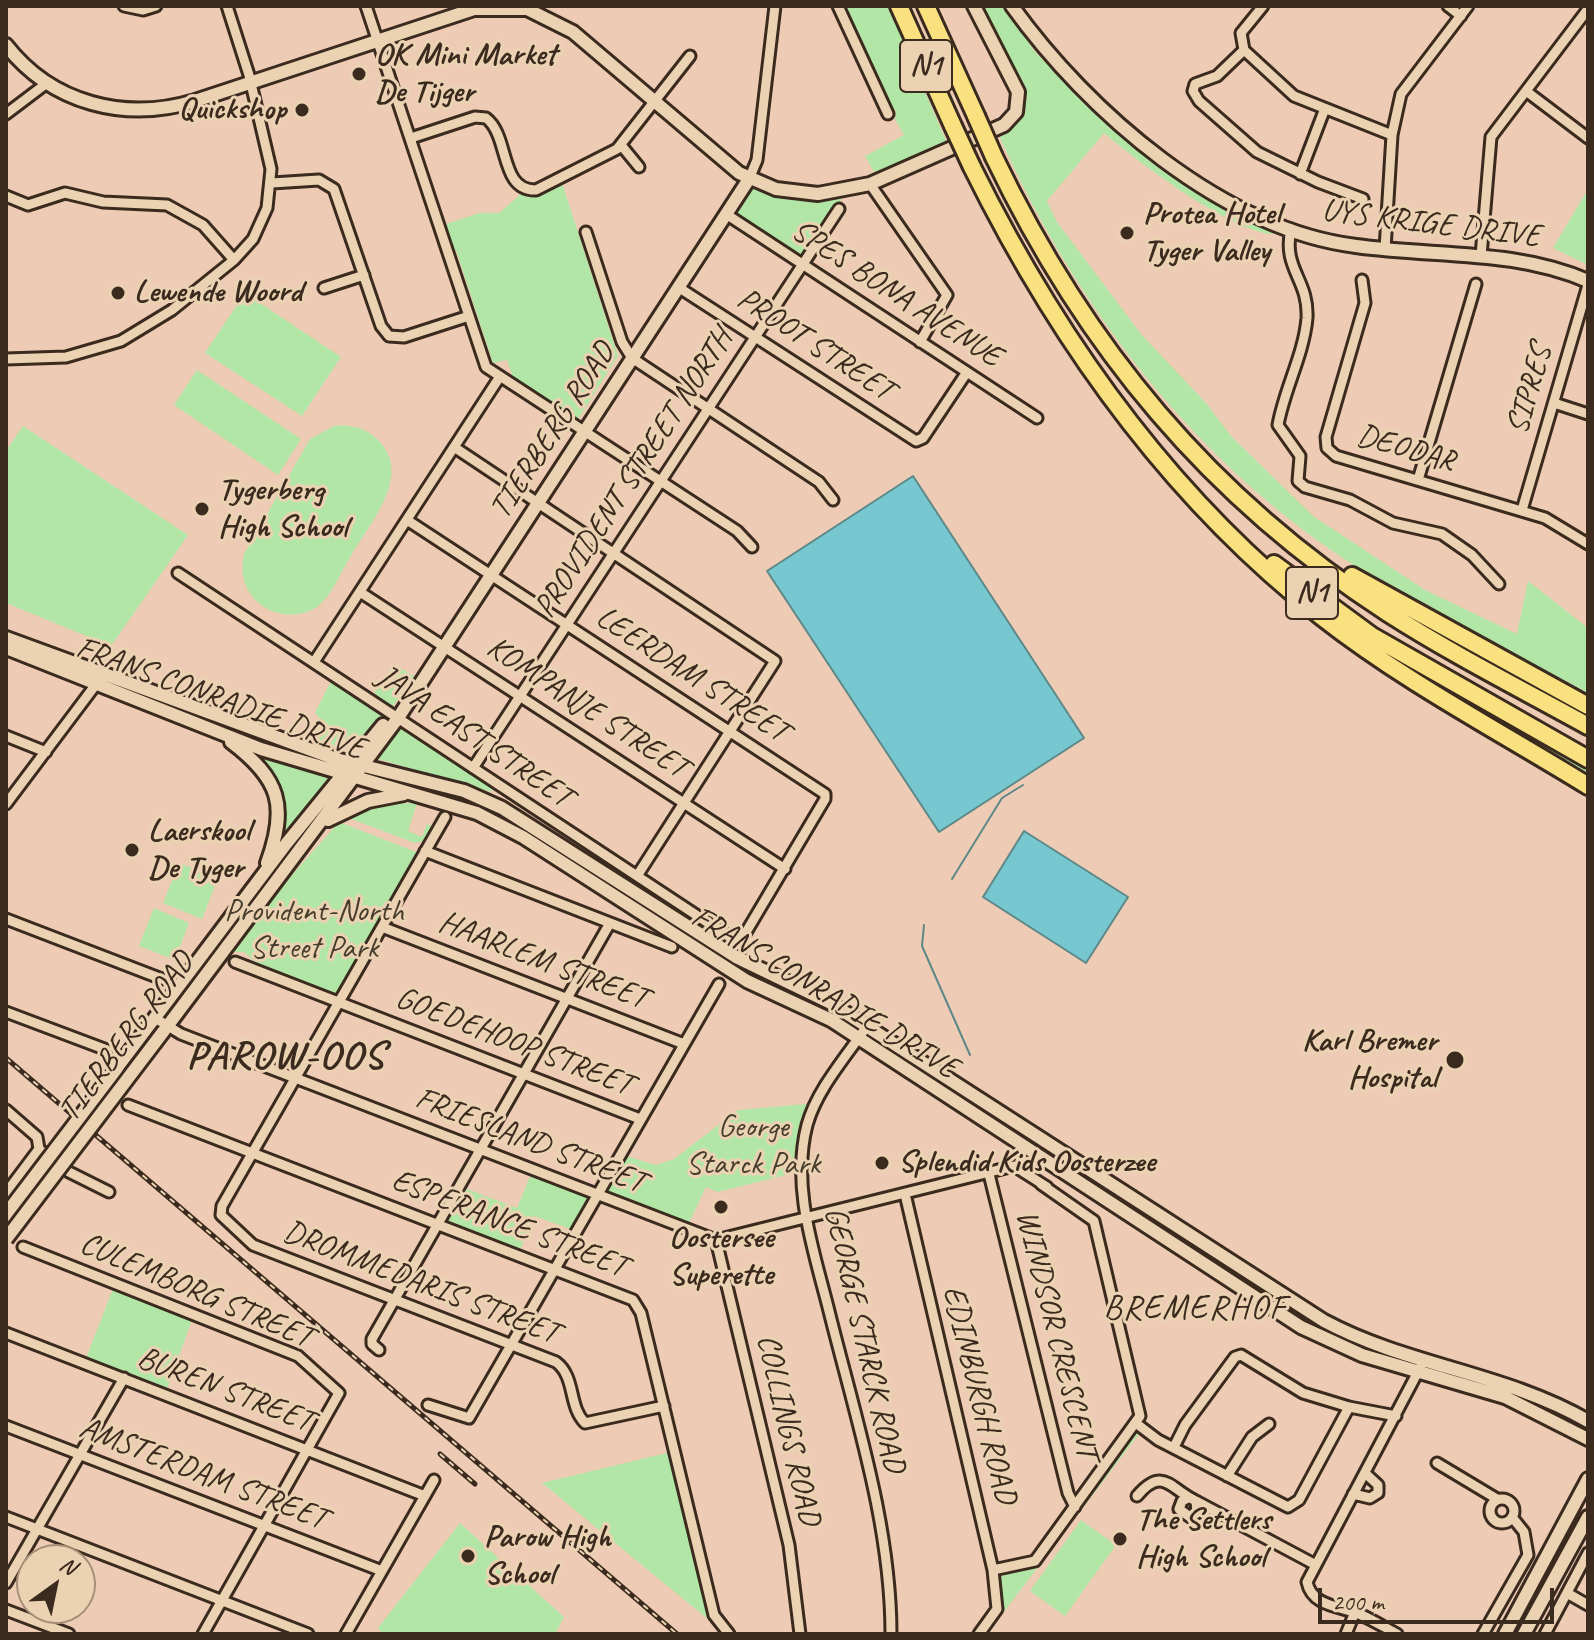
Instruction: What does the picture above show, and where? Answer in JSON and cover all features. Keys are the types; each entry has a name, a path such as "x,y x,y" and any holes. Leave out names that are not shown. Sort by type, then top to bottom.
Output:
{"highway":[{"name":"N1","path":"899,6 972,167 1046,307 1093,375 1150,445 1240,535 1319,599 1428,670 1588,759"},
{"name":"N1","path":"926,6 1021,213 1091,328 1165,423 1238,498 1308,556 1387,612 1588,726"},
{"path":"1150,445 1222,529 1324,619 1434,694 1588,786"},
{"path":"1238,498 1352,576 1588,706"}],"main road":[{"path":"6,45 47,83 97,105 143,110 176,106 474,9 528,8 566,27 749,179 776,189 810,194 843,192 870,184 998,128 1016,112 1018,92 974,6"},
{"name":"UYS KRIGE DRIVE","path":"1012,6 1062,70 1137,139 1224,198 1291,229 1352,246 1533,261 1588,283"},
{"name":"TIERBERG ROAD","path":"6,1239 363,767 749,179"},
{"name":"FRANS CONRADIE DRIVE","path":"6,638 218,732 354,779 456,805 509,829 729,970 816,1012 859,1038 1301,1327 1344,1349 1517,1402 1588,1439"},
{"name":"FRANS CONRADIE DRIVE","path":"6,648 350,763 464,791 512,813 736,957 829,1002 1278,1294 1367,1342 1521,1388 1588,1421"},
{"name":"TIERBERG ROAD","path":"6,1214 350,763 397,714"},
{"path":"218,732 259,765 277,794 278,831 262,878"},
{"path":"323,822 368,801 412,793"},
{"path":"1505,1634 1588,1479"},
{"path":"1524,1634 1588,1517"}],"street":[{"path":"124,6 136,10 156,6"},
{"path":"6,359 66,357 121,341 158,320 234,260 262,222 272,183 270,159 227,6"},
{"path":"366,6 485,365 499,378 585,430 737,531 752,547"},
{"path":"749,179 757,160 773,10 761,6"},
{"path":"838,6 888,114"},
{"path":"1263,6 1241,33 1241,53 1217,76 1197,82 1195,96 1214,117 1257,152 1300,174 1363,199"},
{"path":"1448,6 1461,16"},
{"path":"1385,249 1392,135 1401,94 1468,6"},
{"path":"1481,256 1491,137 1588,9"},
{"path":"1241,53 1294,96 1324,111 1392,135"},
{"path":"411,138 475,117 486,118 497,132 513,178 528,190 546,187 621,145 653,99 690,56"},
{"path":"6,114 47,83"},
{"path":"1526,91 1588,138"},
{"path":"1300,174 1324,111"},
{"path":"621,145 639,167"},
{"path":"272,183 315,180 331,186 381,326 393,337 404,337 469,316"},
{"path":"870,184 947,295 920,342"},
{"path":"6,196 28,205 65,193 113,203 167,205 203,225 234,260"},
{"name":"PROVIDENT STREET NORTH","path":"473,768 839,209"},
{"name":"SPES BONA AVENUE","path":"726,214 1037,418"},
{"path":"1291,229 1287,256 1305,292 1307,319 1280,415 1279,430 1301,459 1297,477 1300,484 1350,500 1393,523 1442,534 1472,555 1499,584"},
{"path":"586,232 622,342 632,358 823,485 833,500"},
{"path":"324,288 364,275"},
{"name":"DEODAR","path":"1362,280 1365,303 1326,444 1336,456 1522,510 1558,524 1588,544"},
{"name":"SIPRES","path":"1522,510 1588,283"},
{"path":"1418,480 1476,284"},
{"name":"PROOT STREET","path":"678,287 913,440 923,438 967,372"},
{"path":"314,662 499,378"},
{"path":"1554,403 1588,414"},
{"path":"454,447 772,656 774,666 637,876"},
{"name":"LEERDAM STREET","path":"407,520 826,797 785,869"},
{"name":"JAVA EAST STREET","path":"178,573 397,714 473,768 731,938 742,939 785,869"},
{"name":"KOMPANJE STREET","path":"360,592 785,869"},
{"path":"6,804 100,678"},
{"path":"6,736 46,752"},
{"path":"253,1153 445,817"},
{"path":"425,851 672,947"},
{"path":"6,919 162,979"},
{"path":"379,1350 371,1341 610,923"},
{"name":"HAARLEM STREET","path":"382,927 684,1044"},
{"name":"GOEDEHOOP STREET","path":"235,962 640,1119"},
{"path":"428,1405 469,1418 719,984"},
{"path":"6,1012 107,1050"},
{"name":"FRIESLAND STREET","path":"153,1020 166,1029 716,1240"},
{"name":"GEORGE STARCK ROAD","path":"867,1026 822,1092 807,1126 801,1172 806,1217 882,1530 890,1588 891,1634"},
{"name":"ESPERANCE STREET","path":"128,1105 637,1303 714,1615 729,1634"},
{"path":"6,1110 37,1137 39,1149 69,1172 109,1192"},
{"path":"6,1193 39,1149"},
{"name":"DROMMEDARIS STREET","path":"253,1153 222,1206 223,1219 253,1245 556,1362 565,1370 576,1410 585,1423 664,1406"},
{"path":"716,1240 992,1173 1018,1170 1090,1215 1095,1224 1140,1411 1137,1424 1035,1561 993,1570"},
{"name":"WINDSOR CRESCENT","path":"992,1173 1068,1493 1075,1507"},
{"name":"EDINBURGH ROAD","path":"905,1194 993,1570 997,1609 979,1634"},
{"name":"COLLINGS ROAD","path":"716,1240 789,1545 800,1634"},
{"name":"CULEMBORG STREET","path":"23,1247 298,1356 330,1383 339,1396 308,1450"},
{"name":"BUREN STREET","path":"6,1333 425,1496"},
{"path":"1174,1447 1185,1425 1237,1355 1245,1355 1303,1393 1349,1407 1396,1416"},
{"path":"1397,1634 1355,1612 1324,1603 1310,1593 1307,1582 1425,1360"},
{"path":"6,1583 124,1378"},
{"path":"1137,1424 1283,1506 1295,1506 1349,1407"},
{"path":"1227,1476 1252,1437 1269,1424"},
{"name":"AMSTERDAM STREET","path":"6,1426 382,1571"},
{"path":"203,1634 308,1450"},
{"path":"1437,1463 1497,1499 1512,1503 1512,1517 1524,1532 1528,1555 1483,1634"},
{"path":"1353,1494 1370,1498 1378,1493 1378,1485 1365,1473"},
{"path":"346,1634 434,1480"},
{"path":"1137,1496 1150,1483 1161,1480 1180,1489 1194,1503 1314,1564"},
{"path":"1497,1499 1491,1507 1493,1518 1503,1523 1512,1517"},
{"path":"6,1517 308,1634"},
{"path":"1545,1634 1588,1553"},
{"path":"1567,1593 1588,1605"},
{"path":"6,1610 69,1634"},
{"path":"1346,1634 1355,1612"}],"green space":[{"path":"841,6 888,6 947,143 941,146 942,149 877,177 865,156 904,135 895,119 896,111 886,102"},
{"path":"980,6 1004,6 1036,53 1112,130 1190,187 1276,234 1236,223 1212,210 1162,178 1104,133 1047,201 1057,222 1141,334 1206,403 1231,436 1313,516 1425,590 1517,634 1528,581 1588,628 1588,693 1427,609 1334,552 1229,467 1181,418 1137,366 1097,311 1027,194 998,133 1022,119 1027,96"},
{"path":"562,183 618,356 578,419 513,377 507,360 493,363 456,250 452,251 443,225 479,213 499,213 522,193 540,194"},
{"path":"752,188 802,199 843,197 800,257 736,215 735,210"},
{"path":"1588,189 1588,265 1553,248"},
{"path":"245,293 341,357 302,416 205,353"},
{"path":"197,370 301,439 278,475 174,405"},
{"path":"23,426 188,535 111,646 6,603 6,451"},
{"path":"334,426 358,428 379,441 392,469 390,484 377,515 322,602 303,613 273,612 260,604 247,587 243,575 244,554 310,439"},
{"path":"1353,631 1430,679 1588,765 1588,776 1421,678"},
{"path":"394,664 415,677 392,707 374,693"},
{"path":"332,679 491,787 492,792 310,739 319,717 315,713"},
{"path":"251,750 329,778 283,835 278,785"},
{"path":"409,783 495,813 537,835 733,961 808,998 849,1026 739,970 506,821"},
{"path":"382,803 417,803 408,831 422,837 427,824 432,826 424,841 415,843 346,817"},
{"name":"Provident-North Street Park","path":"339,822 419,853 336,997 263,969 244,952 234,952 284,884"},
{"path":"179,863 218,878 202,919 163,903"},
{"path":"154,908 189,923 175,960 139,946"},
{"path":"873,1038 1063,1160 1062,1163 874,1041"},
{"name":"George Starck Park","path":"807,1104 790,1174 718,1192 706,1187 689,1223 607,1190 626,1156 656,1165 674,1159 738,1110"},
{"path":"531,1174 589,1197 571,1229 534,1216 520,1250 446,1221 464,1188 517,1208"},
{"path":"1089,1178 1268,1295 1356,1347 1283,1310"},
{"path":"113,1289 193,1317 167,1389 86,1358"},
{"path":"1142,1430 987,1634 1003,1612 1000,1574 1038,1566"},
{"path":"671,1452 711,1618 709,1620 542,1483"},
{"path":"1081,1520 1116,1545 1065,1616 1030,1591"},
{"path":"460,1523 564,1617 555,1634 383,1634 378,1628"}],"water":[{"path":"913,476 1084,738 939,832 767,571"},
{"path":"1024,831 1128,897 1086,963 983,897"}],"waterway":[{"path":"952,879 1002,798 1023,785"},
{"path":"924,925 922,946 970,1055"}],"railway":[{"path":"6,1058 677,1634"},
{"path":"440,1454 475,1484"}],"place":[{"name":"OK Mini Market De Tijger","path":"359,74"},
{"name":"Quickshop","path":"302,110"},
{"name":"Protea Hotel Tyger Valley","path":"1127,233"},
{"name":"Lewende Woord","path":"118,293"},
{"name":"Tygerberg High School","path":"202,509"},
{"name":"Laerskool De Tyger","path":"132,850"},
{"name":"Karl Bremer Hospital","path":"1455,1060"},
{"name":"Splendid Kids Oosterzee","path":"882,1163"},
{"name":"Oostersee Superette","path":"721,1207"},
{"name":"The Settlers High School","path":"1120,1539"},
{"name":"Parow High School","path":"468,1556"}],"district":[{"name":"PAROW-OOS","path":"286,1058"},
{"name":"BREMERHOF","path":"1195,1309"}]}
